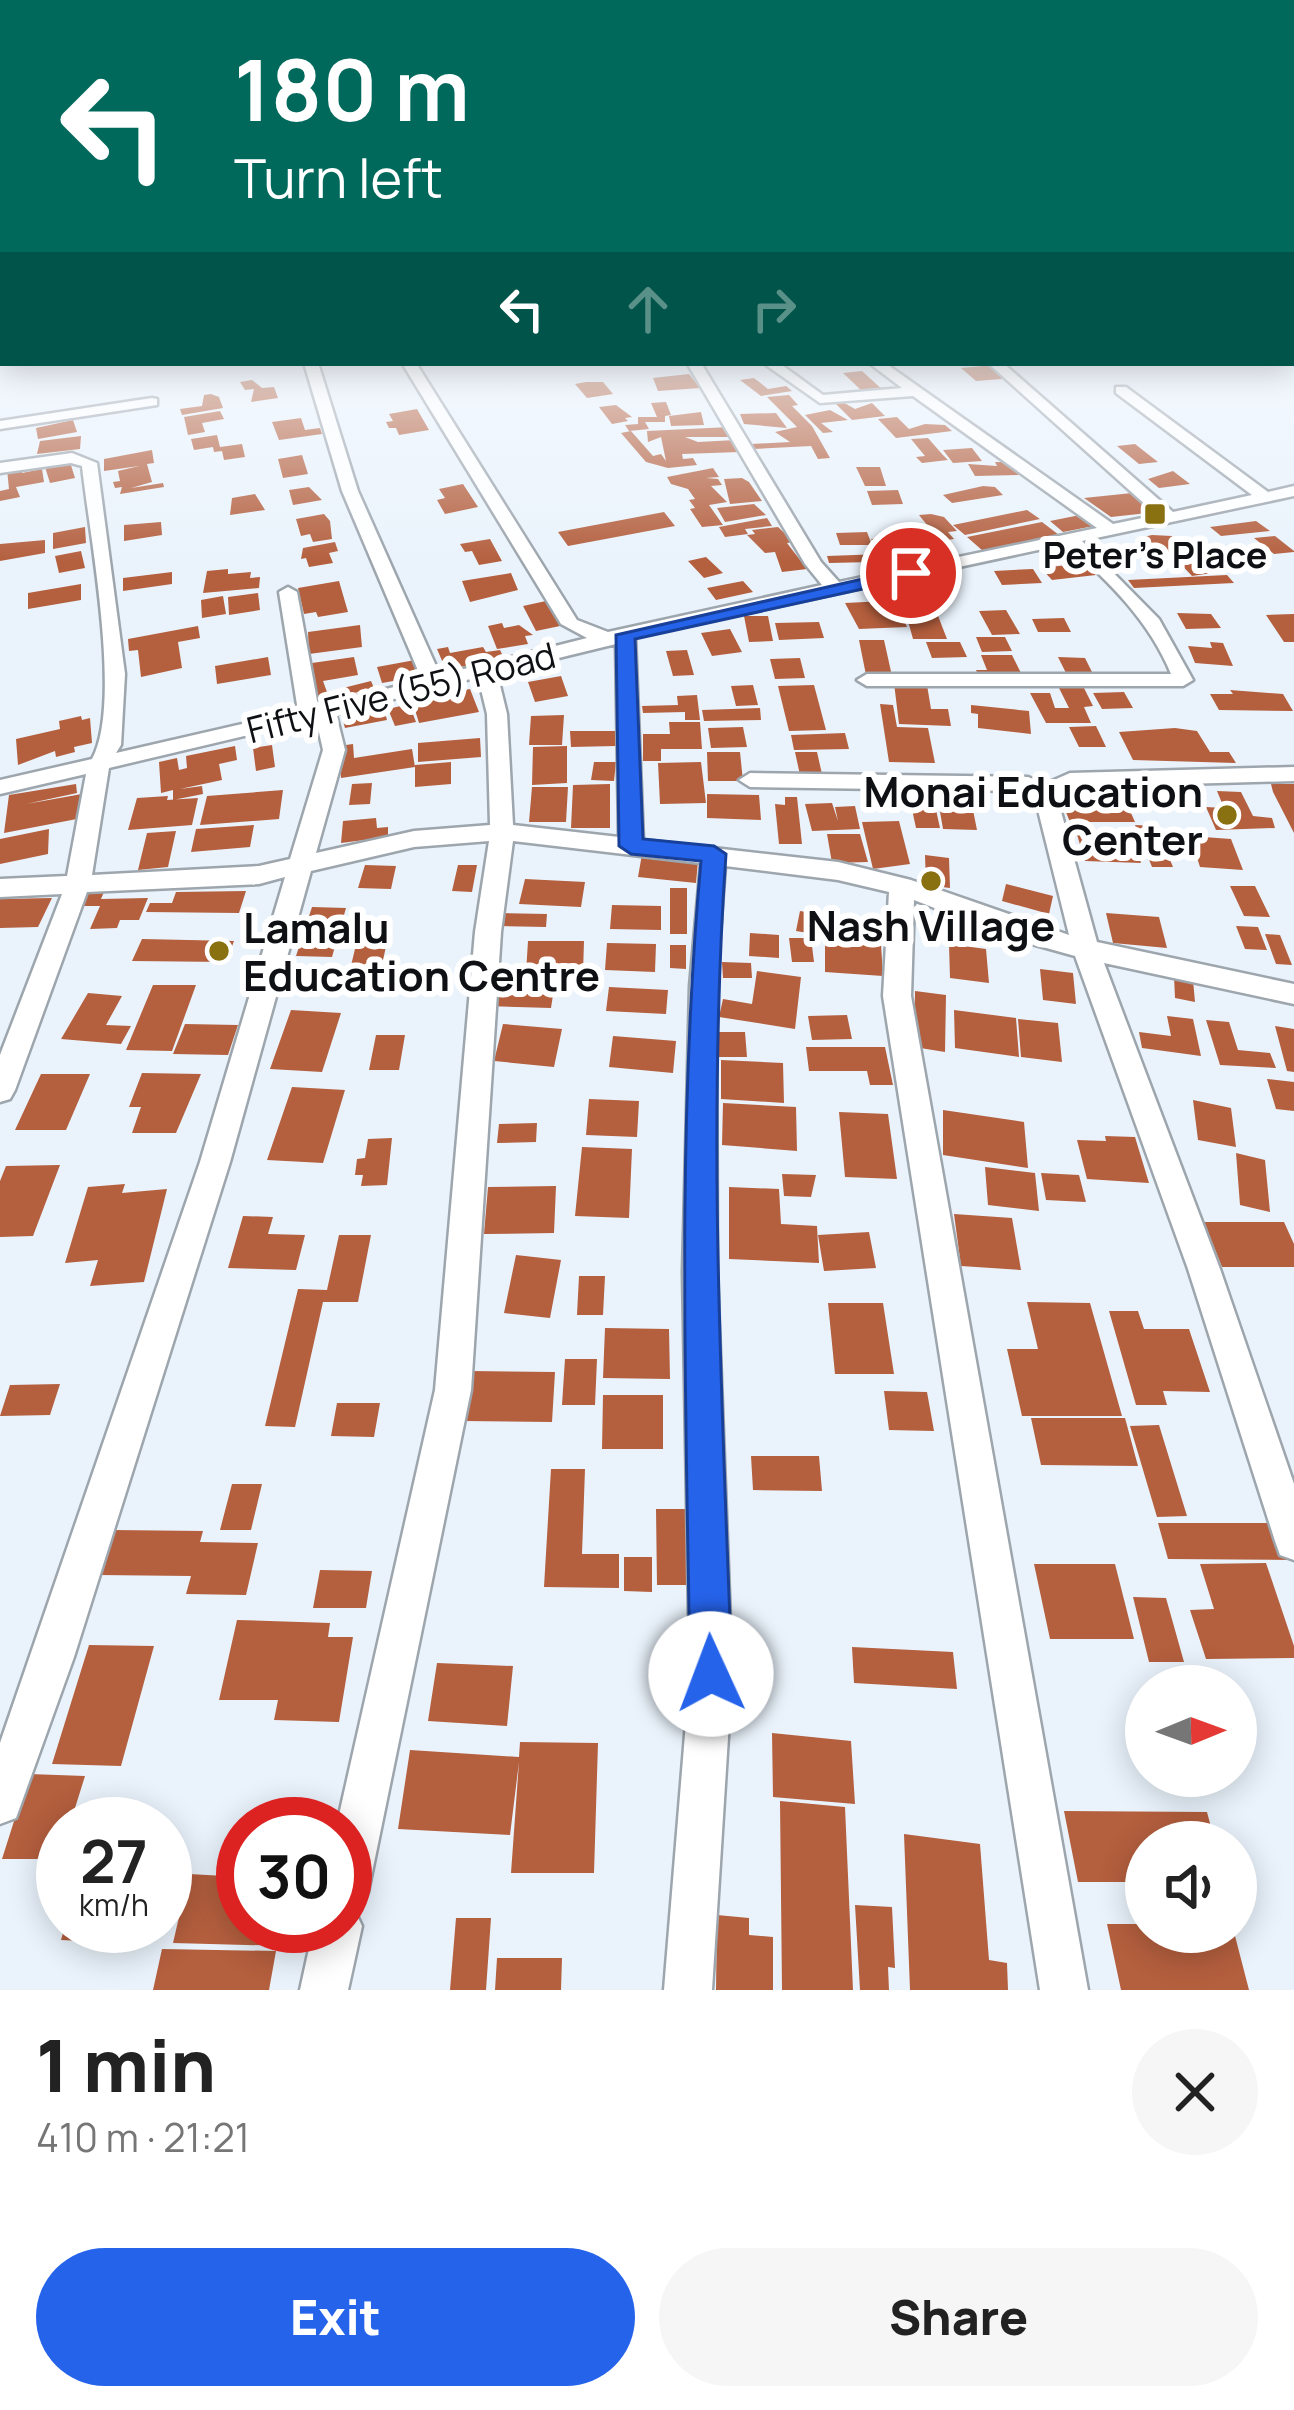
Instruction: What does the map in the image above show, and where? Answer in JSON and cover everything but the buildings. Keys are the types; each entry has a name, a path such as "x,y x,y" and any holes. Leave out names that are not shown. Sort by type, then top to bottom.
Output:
{"street":[{"path":"316,378 350,491 434,685"},
{"path":"419,378 570,624 617,638 631,846"},
{"path":"703,378 814,564 835,589"},
{"path":"792,378 824,400 917,391"},
{"path":"898,378 1112,531"},
{"path":"1012,378 1169,517"},
{"path":"1120,390 1265,497"},
{"path":"0,425 152,402"},
{"path":"0,468 72,458 85,460 91,468 115,674 110,745 99,765 78,884 0,1090"},
{"name":"Fifty Five (55) Road","path":"0,787 617,638 1294,491"},
{"path":"867,680 1183,680 1133,600 1099,562 1072,541"},
{"path":"0,1802 53,1657 215,1162 334,750 316,714 288,592"},
{"path":"365,1797 453,1390 488,932 502,832 497,714 488,671"},
{"path":"1045,794 1070,780 1294,774"},
{"path":"750,780 1028,784 1045,794 1085,950 1204,1270 1294,1541"},
{"path":"0,888 210,880 298,866 414,839 502,832 838,871 902,886 1085,950 1294,994"},
{"path":"688,1990 711,1674 700,1271 703,986 714,854"},
{"path":"902,886 897,996 1064,1990"},
{"path":"324,1990 332,1953"}],"place":[{"name":"Peter's Place","path":"1155,514"},
{"name":"Monai Education Center","path":"1227,815"},
{"name":"Nash Village","path":"931,881"},
{"name":"Lamalu Education Centre","path":"219,951"}],"route":[{"path":"711,1674 700,1271 703,986 714,854 631,846 625,635 911,573"}]}
